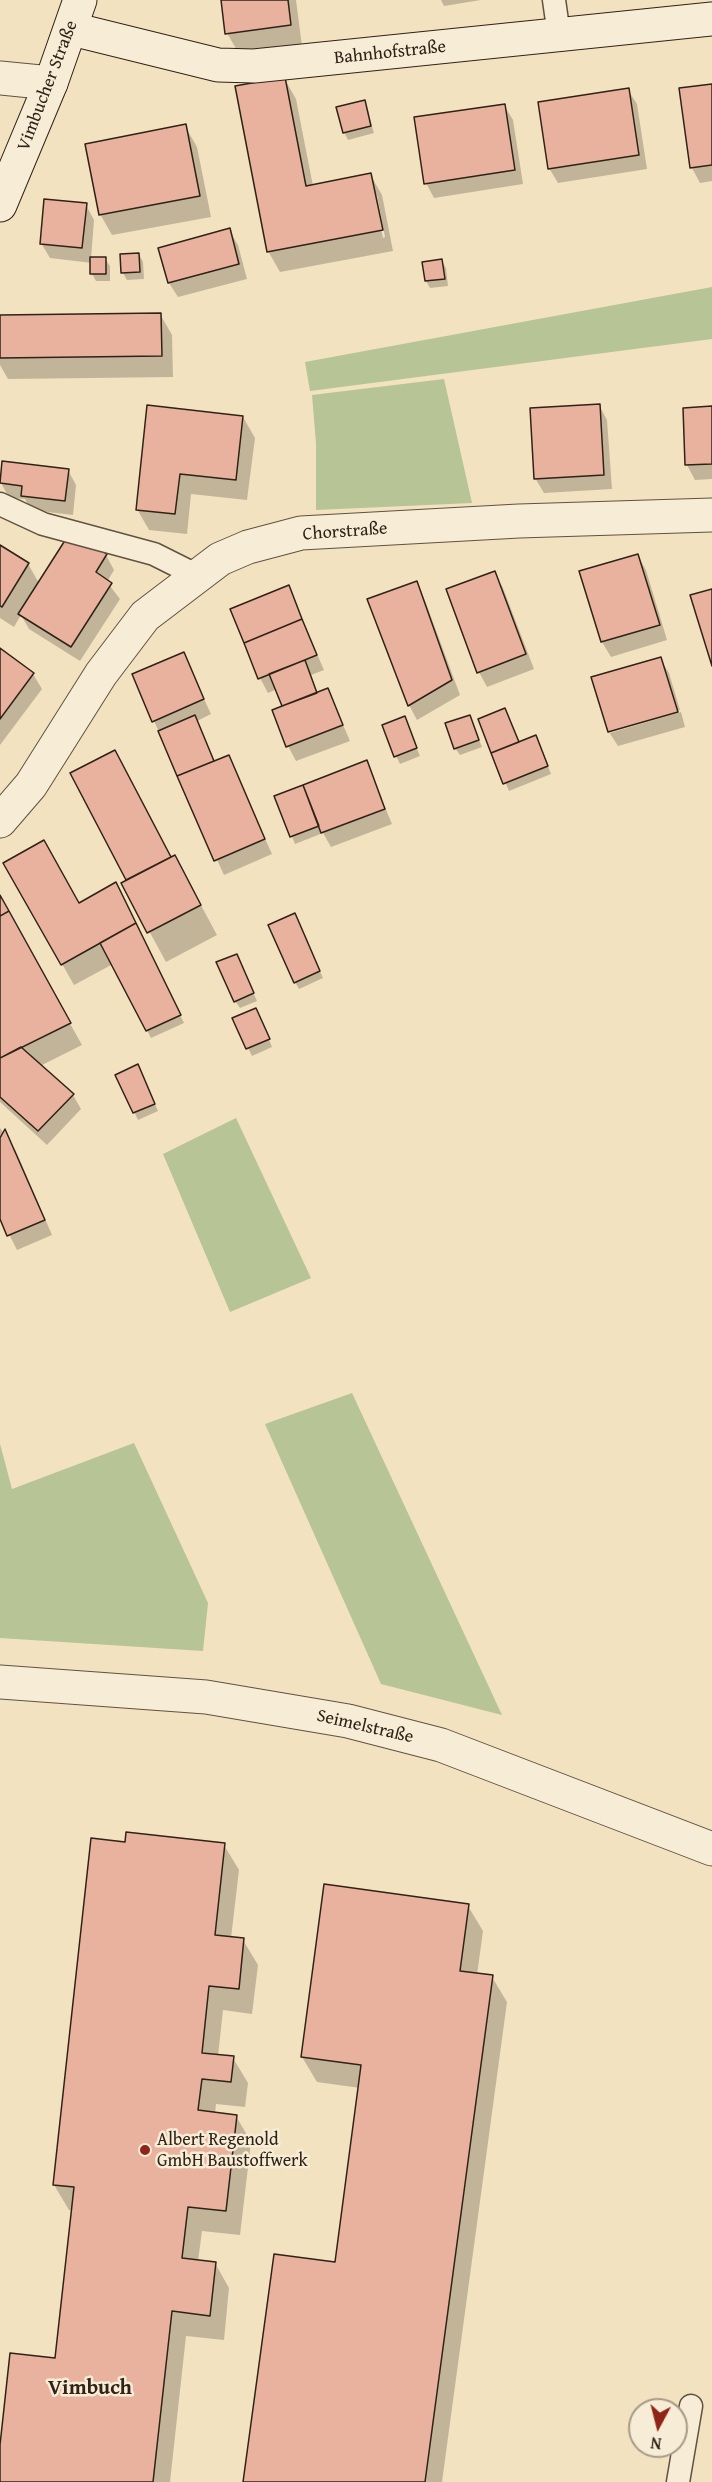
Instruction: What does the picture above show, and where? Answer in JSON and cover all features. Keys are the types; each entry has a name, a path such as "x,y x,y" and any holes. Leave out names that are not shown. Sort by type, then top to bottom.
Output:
{"street":[{"name":"Bahnhofstraße","path":"76,14 218,65 254,66 712,19"},
{"name":"Vimbucher Straße","path":"0,205 51,83 76,14"},
{"path":"0,78 51,83"},
{"name":"Chorstraße","path":"0,821 31,785 101,674 145,616 220,559 248,548 301,533 519,521 712,515"},
{"name":"Seimelstraße","path":"0,1682 206,1697 348,1721 441,1744 712,1849"}],"lane":[{"path":"554,0 559,35"},
{"path":"0,504 44,524 154,554 196,575"},
{"path":"678,2482 691,2406"}],"green space":[{"path":"712,287 712,339 310,391 305,362"},
{"path":"444,379 472,503 316,510 316,443 312,395"},
{"path":"236,1118 311,1278 230,1312 163,1154"},
{"path":"352,1393 502,1715 381,1684 265,1424"},
{"path":"134,1443 208,1603 203,1651 0,1638 0,1444 12,1489"}],"building":[{"path":"221,0 288,0 291,25 225,34"},
{"path":"285,77 306,186 371,173 383,230 267,252 235,86"},
{"path":"712,84 712,165 690,168 679,88"},
{"path":"629,88 639,155 548,169 538,102"},
{"path":"365,100 371,126 343,133 336,107"},
{"path":"505,104 515,170 424,184 414,117"},
{"path":"186,124 200,196 99,215 85,144"},
{"path":"44,199 87,203 82,248 40,244"},
{"path":"230,228 239,264 168,283 158,248"},
{"path":"139,253 140,272 121,273 120,254"},
{"path":"90,257 106,257 106,274 90,274"},
{"path":"442,259 445,279 425,281 422,262"},
{"path":"161,313 162,356 0,358 0,315"},
{"path":"600,404 604,475 534,479 530,408"},
{"path":"147,405 243,416 236,480 180,474 175,514 136,510"},
{"path":"712,406 712,464 685,465 683,408"},
{"path":"2,461 69,469 65,501 21,496 22,486 0,483"},
{"path":"71,531 107,554 96,572 112,583 71,647 18,614"},
{"path":"0,545 29,563 2,607 0,606"},
{"path":"638,554 660,625 601,642 579,571"},
{"path":"495,571 526,654 477,673 446,589"},
{"path":"417,581 452,680 408,706 367,599"},
{"path":"289,585 302,619 244,643 230,609"},
{"path":"712,589 712,666 690,595"},
{"path":"302,619 317,655 258,679 244,643"},
{"path":"0,648 34,673 0,719"},
{"path":"184,652 204,699 152,722 132,674"},
{"path":"661,657 678,712 608,732 591,677"},
{"path":"305,660 317,693 282,706 269,674"},
{"path":"328,688 343,725 286,747 272,710"},
{"path":"505,708 519,742 491,753 478,719"},
{"path":"195,715 214,761 177,776 158,731"},
{"path":"470,715 479,740 454,749 445,723"},
{"path":"405,716 417,748 394,757 382,725"},
{"path":"536,735 548,766 503,784 491,753"},
{"path":"115,750 171,857 126,880 70,773"},
{"path":"229,755 265,839 214,861 177,776"},
{"path":"367,760 385,809 321,833 303,785"},
{"path":"303,785 319,826 290,837 274,796"},
{"path":"44,840 79,903 116,882 136,923 61,965 3,863"},
{"path":"175,855 201,905 147,933 121,883"},
{"path":"0,895 9,911 0,916"},
{"path":"9,911 71,1023 0,1058 0,916"},
{"path":"295,913 320,971 294,983 268,925"},
{"path":"136,923 181,1015 146,1031 100,943"},
{"path":"237,954 254,993 234,1002 216,962"},
{"path":"256,1008 270,1039 246,1049 232,1018"},
{"path":"21,1047 74,1094 38,1131 0,1097 0,1058"},
{"path":"138,1064 155,1104 133,1113 115,1075"},
{"path":"5,1129 45,1220 7,1236 0,1219 0,1138"},
{"name":"Albert Regenold GmbH Baustoffwerk","path":"126,1832 225,1843 215,1935 244,1938 239,1989 209,1986 202,2053 234,2056 231,2082 202,2079 198,2110 237,2115 226,2211 188,2207 182,2258 216,2262 210,2316 172,2311 153,2482 0,2482 0,2445 10,2353 55,2358 74,2187 53,2185 91,1838 125,1842"},
{"name":"Albert Regenold GmbH Baustoffwerk","path":"324,1884 469,1904 460,1971 493,1975 425,2482 243,2482 274,2254 335,2262 361,2065 301,2057"}],"place":[{"name":"Albert Regenold GmbH Baustoffwerk","path":"145,2150"}],"district":[{"name":"Vimbuch","path":"90,2389"}]}
